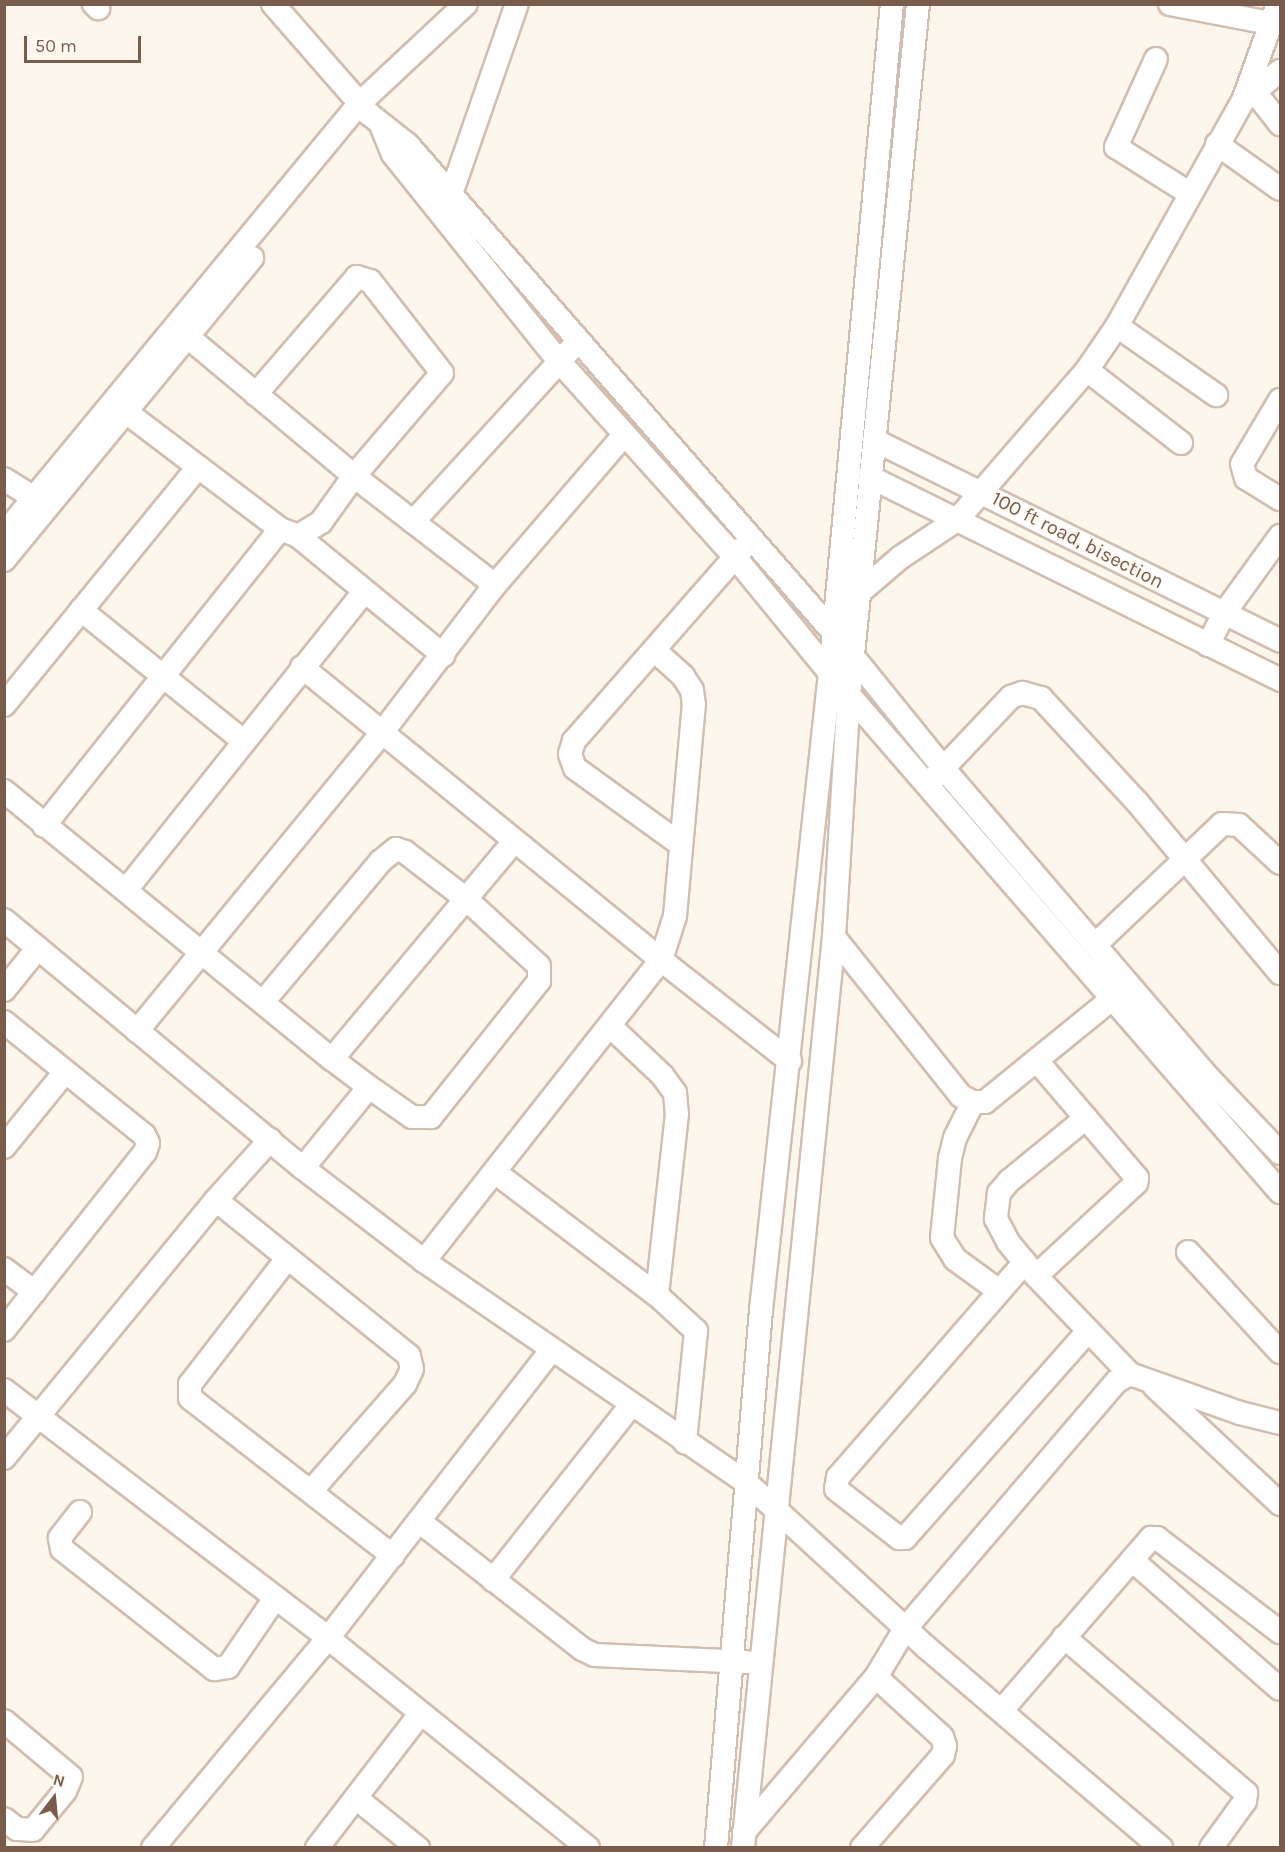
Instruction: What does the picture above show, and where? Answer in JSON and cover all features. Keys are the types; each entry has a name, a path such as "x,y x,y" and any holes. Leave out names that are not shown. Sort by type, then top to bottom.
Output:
{"street":[{"path":"273,4 369,114 393,154 559,361 735,557 849,695 936,777 1096,944 1209,1078 1280,1153 1260,1168"},
{"path":"4,534 466,4"},
{"path":"450,198 517,4"},
{"path":"744,1840 834,937 849,695 854,657 849,592 892,4"},
{"path":"716,1848 761,1310 790,1061 834,633 849,592 870,477 918,4"},
{"path":"849,592 957,520 1088,370 1117,326 1217,144 1249,96 1274,14 1170,4"},
{"path":"1156,59 1116,147 1189,193"},
{"path":"1249,96 1281,71"},
{"path":"1249,96 1281,124"},
{"path":"369,114 408,145 450,198 834,633 854,657 936,777 1112,1000 1281,1192"},
{"path":"4,560 369,114"},
{"path":"1217,144 1281,189"},
{"path":"44,826 164,675 289,533 321,522 354,476 442,373 370,281 364,277 352,280 256,394"},
{"path":"1117,326 1216,395"},
{"path":"188,337 354,476 495,585"},
{"path":"413,522 578,343"},
{"path":"1088,370 1181,442"},
{"path":"1281,400 1242,464 1246,478 1281,499"},
{"path":"126,412 289,533 443,655"},
{"path":"137,1031 384,730 495,585 624,435"},
{"name":"100 ft road, bisection","path":"874,440 1281,641"},
{"path":"4,705 198,467"},
{"path":"870,477 1281,680"},
{"path":"4,479 34,498"},
{"path":"1208,645 1225,612 1281,536"},
{"path":"680,844 575,768 570,754 574,741 751,539"},
{"path":"126,890 242,740 363,593"},
{"path":"81,610 242,740"},
{"path":"424,1262 661,960 675,916 694,705 692,690 682,676 655,651"},
{"path":"302,667 384,730 514,841 790,1061"},
{"path":"936,777 1011,697 1031,693 1041,698 1187,859 1281,973"},
{"path":"4,791 332,1059 412,1117 431,1117 539,981 538,966 465,898 405,852 389,852 263,1002"},
{"path":"1096,944 1222,824 1231,822 1239,825 1281,863"},
{"path":"332,1059 514,841"},
{"path":"4,920 303,1168 424,1262 747,1483 905,1629 1161,1848"},
{"path":"834,937 961,1096 973,1102 985,1102 1038,1062 1130,984"},
{"path":"4,990 38,948"},
{"path":"4,1022 144,1135 148,1143 145,1152 4,1330"},
{"path":"610,1026 662,1075 675,1093 677,1114 657,1295"},
{"path":"1038,1062 1136,1174 1136,1183 1030,1269 999,1291 835,1483 899,1538 910,1534 1087,1332"},
{"path":"4,1147 65,1072"},
{"path":"303,1168 369,1087"},
{"path":"973,1102 955,1138 950,1158 942,1238 955,1259 999,1291"},
{"path":"1086,1118 999,1193 996,1219 1030,1269 1087,1332 1130,1374 1240,1413 1281,1423"},
{"path":"4,1458 216,1200 270,1140"},
{"path":"496,1173 657,1295 696,1331 685,1442"},
{"path":"216,1200 286,1260 402,1348 409,1356 411,1369 405,1384 312,1490"},
{"path":"1188,1252 1281,1352"},
{"path":"286,1260 195,1377 188,1391 190,1398 312,1490 393,1556"},
{"path":"4,1269 34,1292"},
{"path":"153,1848 328,1638 551,1351"},
{"path":"744,1840 876,1677 905,1629 1117,1381 1130,1374"},
{"path":"1151,1382 1281,1504"},
{"path":"4,1390 328,1638 587,1847"},
{"path":"493,1580 631,1405"},
{"path":"80,1512 60,1538 62,1549 214,1669 228,1667 275,1598"},
{"path":"419,1521 582,1649 596,1656 762,1663"},
{"path":"1002,1710 1151,1538 1157,1538 1281,1632"},
{"path":"1132,1560 1281,1689"},
{"path":"1064,1636 1246,1793 1245,1801 1211,1848"},
{"path":"862,1848 943,1755 945,1746 942,1737 876,1677"},
{"path":"317,1848 421,1713"},
{"path":"4,1721 71,1777 65,1791 33,1830 17,1828 4,1819"},
{"path":"356,1798 418,1848"}]}
